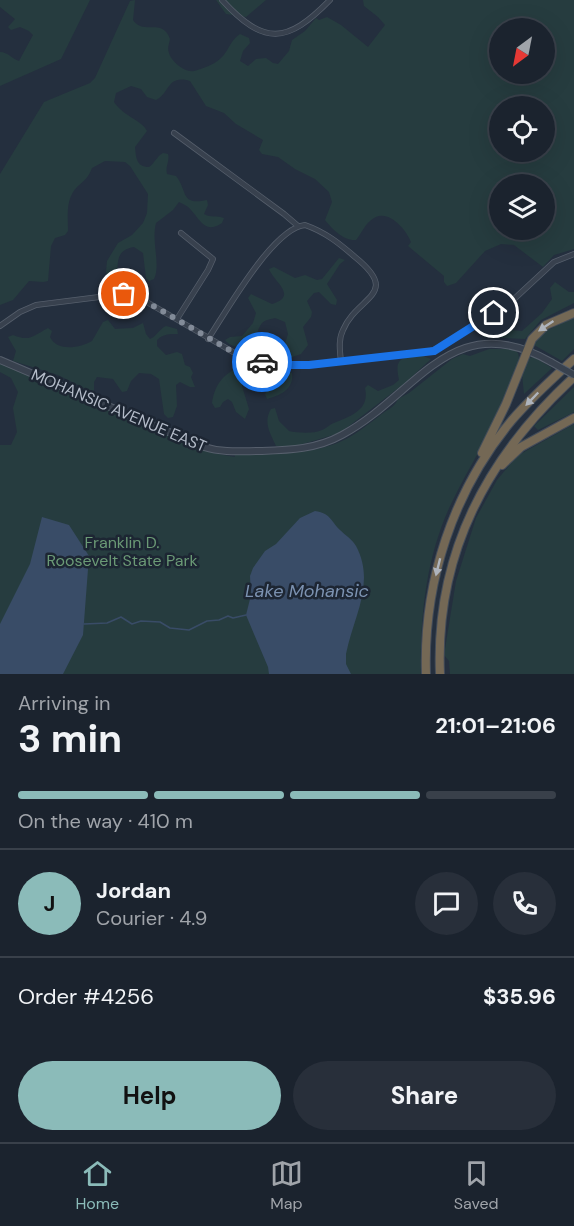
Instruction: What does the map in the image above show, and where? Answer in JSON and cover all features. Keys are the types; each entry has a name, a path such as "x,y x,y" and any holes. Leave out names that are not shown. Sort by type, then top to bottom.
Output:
{"highway":[{"path":"426,674 427,632 439,560 469,478 506,404 527,349 536,334 544,326 574,313"},
{"path":"453,519 472,480 504,431 532,398 574,359"},
{"path":"440,674 441,623 448,580 460,539 477,499 516,438 574,376"},
{"path":"477,499 503,464 516,451 574,418"}],"street":[{"path":"222,0 250,27 270,34 293,31 305,24 330,0"},
{"path":"174,134 298,226"},
{"path":"208,339 263,258 279,240 298,226 305,225 330,236 374,274 376,286 374,292 365,304 350,317 342,331 341,362"},
{"path":"177,319 213,259 181,233"},
{"path":"0,326 20,312 36,305 123,294 145,301 208,339 242,356 266,363 299,365 427,352 456,338 513,300 554,262 574,255"},
{"path":"456,338 461,349"},
{"name":"MOHANSIC AVENUE EAST","path":"0,360 197,444 216,451 230,452 296,449 332,440 364,421 445,356 461,349 497,344 527,349 574,376"},
{"path":"439,348 445,356"}],"green space":[{"path":"0,0 90,0 61,59 0,86 0,52 19,61 33,35 20,27 11,30 8,27 15,19 0,7"},
{"path":"135,0 133,20 142,27 158,28 167,33 170,39 168,50 170,56 179,66 190,71 205,67 220,59 240,34 249,38 250,43 243,51 240,61 248,66 256,59 266,58 278,64 289,51 292,40 305,31 316,18 319,20 327,17 341,25 368,47 385,25 364,6 363,0 574,0 574,249 554,255 543,267 514,245 501,244 485,251 456,283 447,286 444,276 408,246 411,242 405,231 389,217 376,217 370,221 356,240 347,239 339,234 325,220 332,202 329,192 315,179 278,157 262,154 259,150 263,140 236,124 224,113 206,106 190,81 177,80 156,100 147,97 141,89 131,86 116,93 114,102 147,131 135,147 139,163 149,167 163,153 168,154 167,174 176,176 188,199 207,200 208,205 204,214 224,218 222,223 207,227 188,207 179,202 173,210 156,223 157,267 154,279 149,281 146,278 143,253 134,247 122,252 114,283 109,282 106,272 107,261 118,243 132,235 143,223 147,213 148,194 125,162 105,161 92,168 88,177 71,196 68,208 68,231 65,235 55,238 51,246 48,281 29,281 13,300 0,305 0,174 44,102 90,83 95,78 130,1"},
{"path":"216,0 266,0 246,17 226,14"},
{"path":"339,258 345,260 327,284 337,300 336,305 331,304 319,292 314,293 307,301 312,312 303,327 308,345 301,354 286,359 281,356 288,334 285,322 275,318 262,323 250,347 234,346 225,340 242,336 253,323 256,313 248,298 251,294 272,304 283,297 282,288 269,269 274,267 295,278 305,275 317,280 322,279"},
{"path":"555,282 569,292 574,292 574,303 541,320 525,339 483,337 486,328 522,331 542,313 552,299 550,288"},
{"path":"574,317 574,349 562,361 534,345 542,333"},
{"path":"108,320 115,329 133,328 143,323 150,339 166,326 177,329 178,334 159,338 157,346 166,355 177,352 182,354 185,365 190,367 193,373 191,377 195,387 180,382 176,385 177,406 173,417 168,418 164,414 159,379 151,374 139,373 131,381 127,391 122,392 113,379 97,377 94,382 94,393 58,375 13,361 16,351 8,337 13,335 28,338 48,328 52,331 50,337 53,342 63,347 75,347 92,341 103,322"},
{"name":"Franklin D. Roosevelt State Park","path":"489,349 513,349 518,353 519,358 507,396 442,524 426,587 421,674 0,674 0,445 11,445 17,432 13,408 18,392 11,378 0,372 0,363 213,453 235,457 234,454 298,452 341,442 392,407 398,399 452,359 463,354 470,356"},
{"path":"423,356 431,359 405,383 340,433 296,446 276,446 267,423 271,409 275,408 279,421 289,431 306,433 319,431 358,411 365,402 365,388 368,385 378,391 399,380 398,366 401,360"},
{"path":"534,357 552,368 524,394 522,374 528,358"},
{"path":"247,364 287,371 292,373 292,379 286,391 267,399 265,394 271,384 267,377 256,373 243,374 242,386 249,409 245,419 236,412 232,402 228,399 220,407 215,408 212,403 216,389 223,378 233,370"},
{"path":"574,387 574,412 538,430 534,426"},
{"path":"574,424 574,674 450,674 449,661 444,655 456,581 476,518 497,480 517,456"}],"water":[{"name":"Lake Mohansic","path":"315,511 327,515 353,541 362,560 364,573 361,600 346,654 346,664 351,674 269,674 246,615 251,595 250,576 265,551 276,544 300,518"},
{"path":"42,517 69,525 89,556 83,635 63,674 0,674 0,624 30,564"}],"waterway":[{"path":"84,624 107,623 121,617 132,624 141,621 160,622 170,628 189,630 207,621 246,615"}],"way so far":[{"path":"124,294 145,301 233,352 262,362"}],"route":[{"path":"262,362 309,365 434,351 494,313"}]}
